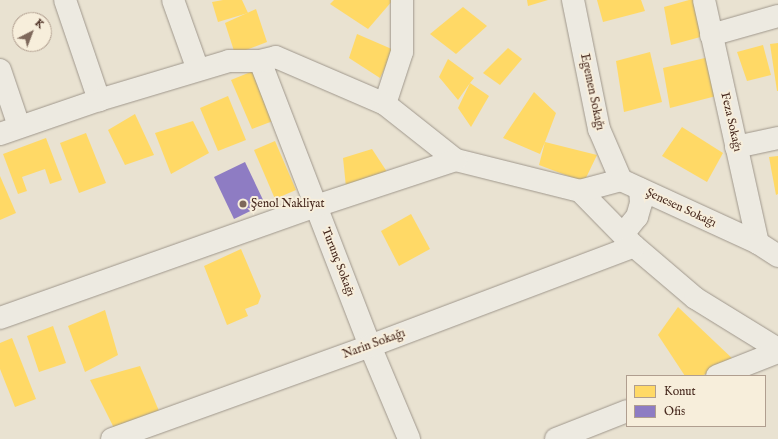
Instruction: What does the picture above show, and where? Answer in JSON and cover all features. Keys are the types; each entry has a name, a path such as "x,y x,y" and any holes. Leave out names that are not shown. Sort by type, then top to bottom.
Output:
{"street":[{"path":"65,0 100,100"},
{"path":"173,0 198,70"},
{"path":"385,104 402,52 402,0"},
{"name":"Egemen Sokağı","path":"573,0 599,129 631,185"},
{"name":"Feza Sokağı","path":"704,0 758,243"},
{"path":"711,34 778,16"},
{"path":"0,70 9,130 100,100 229,61 260,61 276,57 385,104 456,160 580,191 631,185 641,203 628,240"},
{"name":"Turunç Sokağı","path":"260,61 370,346 409,439"},
{"path":"736,147 778,138"},
{"path":"0,318 316,206 456,160"},
{"name":"Şenesen Sokağı","path":"631,185 758,243 778,256"},
{"path":"580,191 628,240 696,298 778,349"},
{"name":"Narin Sokağı","path":"112,439 370,346 628,240"},
{"path":"720,375 778,352"},
{"path":"556,439 626,411"}],"building: Konut":[{"path":"223,0 242,0 248,13 218,22 212,2"},
{"path":"334,0 393,0 368,29 330,4"},
{"path":"527,0 548,0 528,6"},
{"path":"597,0 641,0 645,11 603,22"},
{"path":"689,0 697,0 704,36 671,45 664,7"},
{"path":"463,7 487,26 456,54 430,34"},
{"path":"256,9 267,42 235,54 225,23"},
{"path":"357,34 394,50 380,78 349,58"},
{"path":"778,43 778,91 777,91 770,44"},
{"path":"763,45 771,75 747,81 737,52"},
{"path":"508,48 522,59 500,85 483,73"},
{"path":"650,52 662,102 624,112 616,61"},
{"path":"709,57 720,95 670,108 663,68"},
{"path":"448,59 474,78 458,100 439,77"},
{"path":"253,71 273,121 252,129 231,80"},
{"path":"470,83 489,96 471,127 458,108"},
{"path":"534,92 556,113 540,154 503,138"},
{"path":"228,96 246,140 218,151 200,108"},
{"path":"135,114 154,155 125,165 108,130"},
{"path":"193,121 209,153 171,174 155,133"},
{"path":"682,127 723,153 707,182 662,156"},
{"path":"86,133 106,183 79,193 60,143"},
{"path":"46,138 62,180 50,184 45,169 22,177 27,191 18,194 3,154"},
{"path":"275,141 296,190 275,199 254,150"},
{"path":"545,142 597,155 584,182 539,165"},
{"path":"372,149 393,181 346,187 343,158"},
{"path":"778,156 778,194 776,195 769,157"},
{"path":"0,176 16,213 0,220"},
{"path":"411,214 430,249 399,266 381,231"},
{"path":"241,249 261,296 258,304 245,309 248,316 227,325 204,266"},
{"path":"678,307 735,361 703,375 684,375 658,335"},
{"path":"105,310 118,355 85,372 68,326"},
{"path":"53,326 66,363 39,372 27,336"},
{"path":"12,338 36,399 15,407 0,369 0,343"},
{"path":"140,366 159,411 115,430 90,380"}],"building: Ofis":[{"path":"245,162 265,204 234,219 214,177"}],"place":[{"name":"Şenol Nakliyat","path":"243,204"}]}
